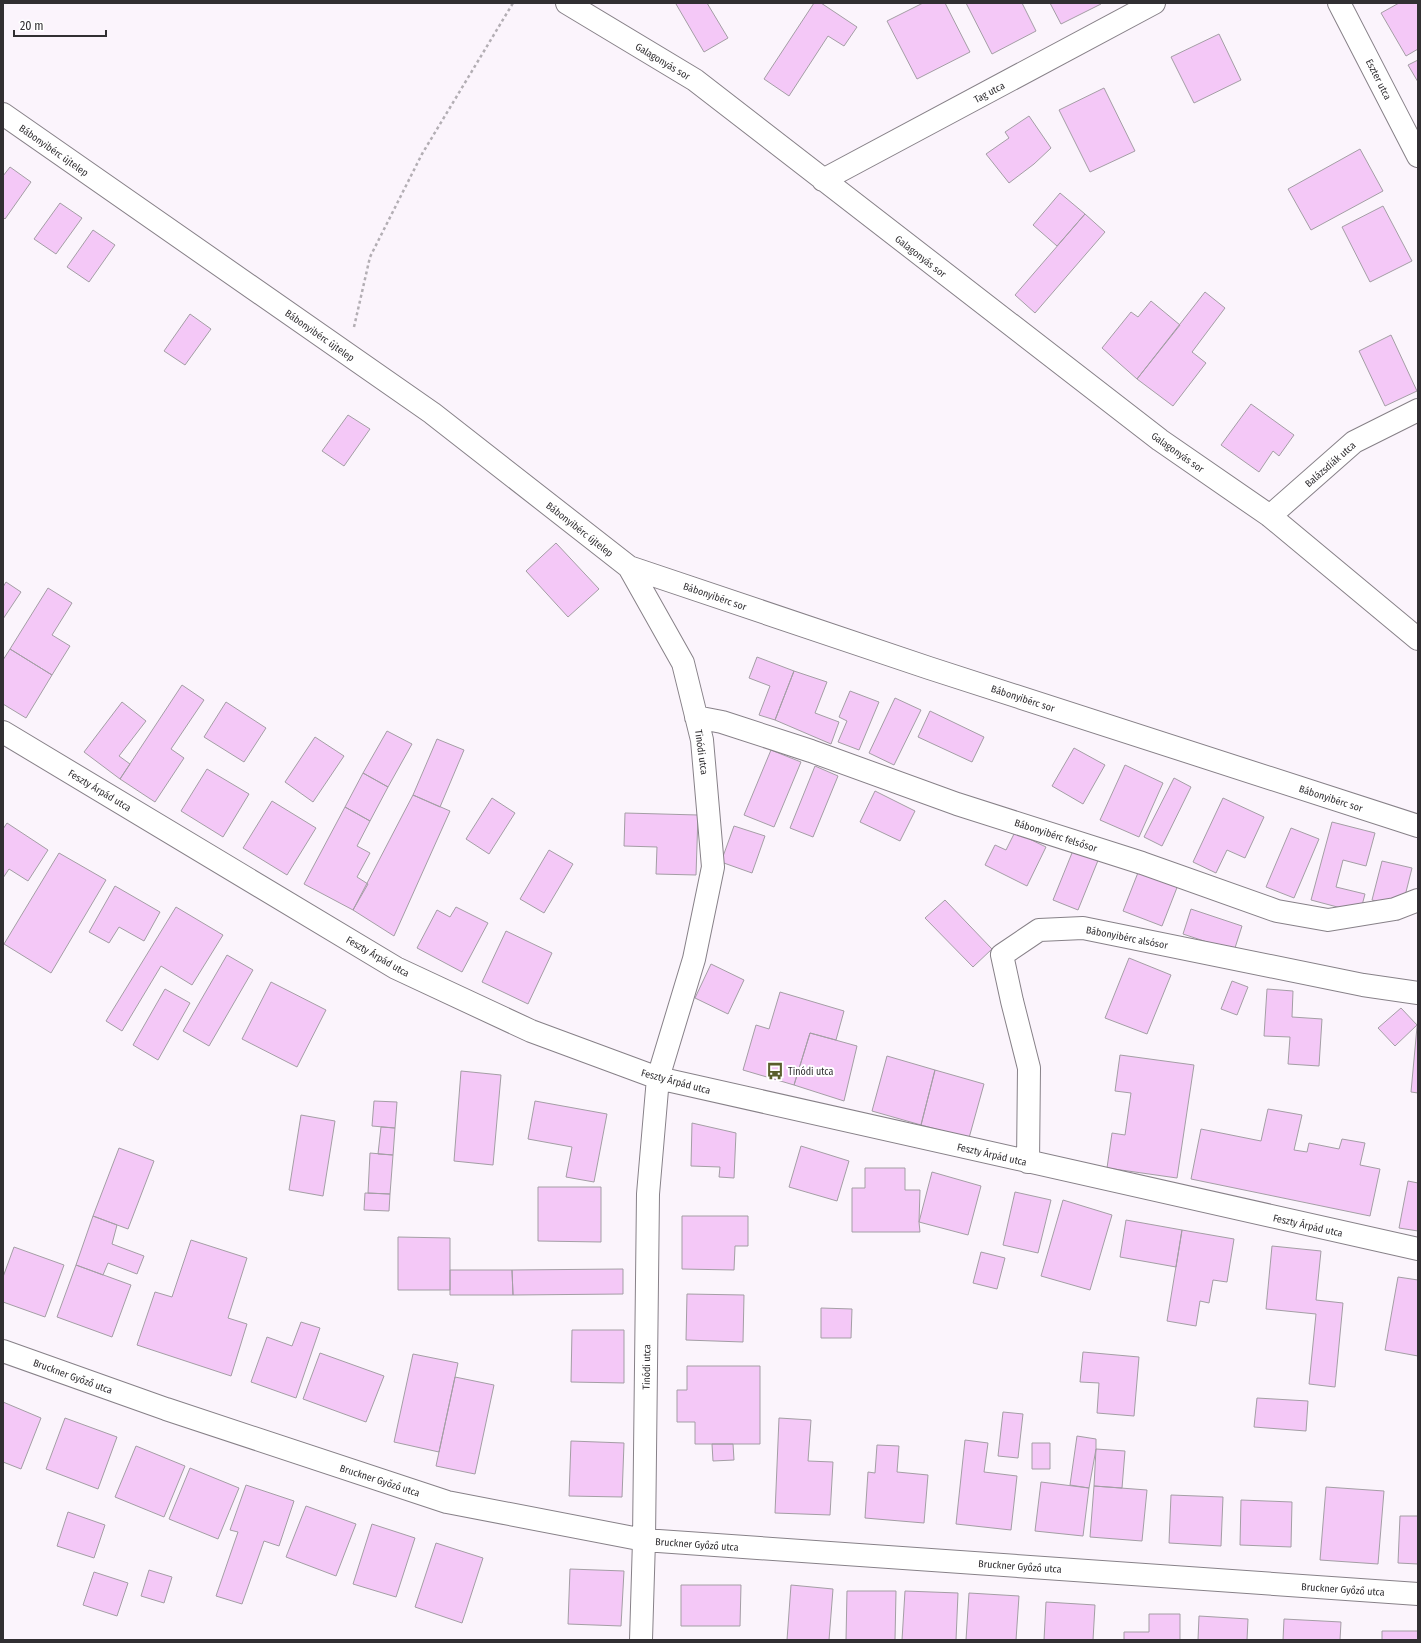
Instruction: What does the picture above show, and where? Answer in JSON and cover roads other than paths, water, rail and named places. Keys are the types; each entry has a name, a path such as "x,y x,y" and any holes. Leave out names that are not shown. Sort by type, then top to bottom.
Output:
{"street":[{"name":"Galagonyás sor","path":"567,3 695,80 1160,440 1270,516 1418,639"},
{"name":"Tag utca","path":"823,180 1154,3"},
{"name":"Eszter utca","path":"1340,3 1418,156"},
{"name":"Bábonyibérc újtelep","path":"3,114 432,413 629,567"},
{"name":"Balázsdiák utca","path":"1270,516 1354,442 1418,410"},
{"name":"Tinódi utca","path":"629,567 683,663 702,740 714,867 694,959 658,1078 648,1194 642,1640"},
{"name":"Bábonyibérc sor","path":"629,567 929,668 1418,826"},
{"name":"Bábonyibérc felsősor","path":"696,717 722,722 810,751 957,804 1142,862 1277,911 1328,920 1395,909 1418,900"},
{"name":"Feszty Árpád utca","path":"3,732 396,968 531,1031 658,1078 1418,1249"},
{"name":"Bábonyibérc alsósor","path":"1028,1162 1029,1068 1002,955 1039,930 1083,928 1363,985 1418,993"},
{"name":"Bruckner Győző utca","path":"3,1351 166,1409 447,1502 644,1540 1418,1594"}],"place":[{"name":"Tinódi utca","path":"775,1071"}]}
